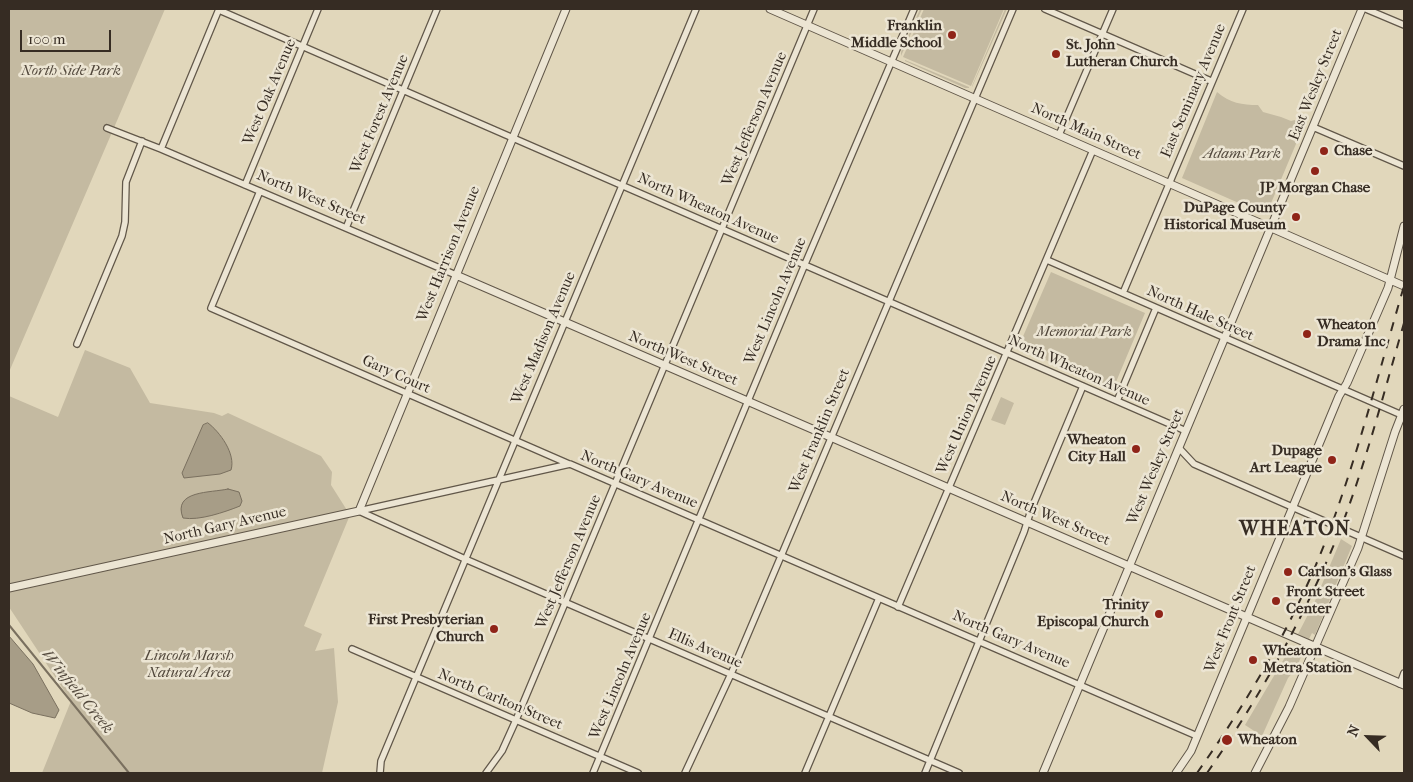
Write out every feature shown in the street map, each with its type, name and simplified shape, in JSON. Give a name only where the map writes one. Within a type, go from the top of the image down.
[{"type":"street","name":"North Wheaton Avenue","points":[[219,9],[1186,431]]},
{"type":"street","points":[[161,149],[219,9]]},
{"type":"street","name":"West Oak Avenue","points":[[245,185],[318,9]]},
{"type":"street","name":"West Forest Avenue","points":[[346,228],[438,9]]},
{"type":"street","name":"West Harrison Avenue","points":[[359,510],[566,9]]},
{"type":"street","name":"West Madison Avenue","points":[[380,773],[381,761],[497,480],[696,9]]},
{"type":"street","name":"North Main Street","points":[[770,9],[1404,286]]},
{"type":"street","name":"West Jefferson Avenue","points":[[486,773],[502,751],[516,720],[814,9]]},
{"type":"street","name":"West Lincoln Avenue","points":[[594,773],[805,264],[914,9]]},
{"type":"street","name":"West Franklin Street","points":[[685,773],[731,674],[1013,9]]},
{"type":"street","points":[[1046,9],[1211,81]]},
{"type":"street","points":[[1059,135],[1113,9]]},
{"type":"street","name":"East Seminary Avenue","points":[[1122,293],[1243,9]]},
{"type":"street","name":"East Wesley Street","points":[[1272,228],[1362,9]]},
{"type":"street","points":[[1366,9],[1404,25]]},
{"type":"street","points":[[1314,126],[1404,166]]},
{"type":"street","name":"North West Street","points":[[107,128],[161,149],[456,275],[1402,684]]},
{"type":"street","points":[[77,344],[122,236],[126,222],[126,182],[142,142]]},
{"type":"street","name":"West Union Avenue","points":[[898,607],[1094,150]]},
{"type":"street","name":"Gary Court","points":[[260,192],[211,308],[570,464]]},
{"type":"street","name":"West Front Street","points":[[1176,773],[1186,761],[1197,736],[1390,280],[1404,226]]},
{"type":"street","name":"West Wesley Street","points":[[1043,773],[1272,228]]},
{"type":"street","name":"North Hale Street","points":[[1047,260],[1343,390],[1403,413]]},
{"type":"street","points":[[1117,401],[1156,308]]},
{"type":"street","points":[[925,773],[1083,386]]},
{"type":"street","points":[[1254,773],[1289,707],[1362,538],[1403,413]]},
{"type":"street","points":[[1179,448],[1194,464],[1404,556]]},
{"type":"street","name":"North Gary Avenue","points":[[9,588],[570,464],[1197,736]]},
{"type":"street","name":"Ellis Avenue","points":[[359,510],[465,559],[959,773]]},
{"type":"street","points":[[805,773],[879,598]]},
{"type":"street","name":"North Carlton Street","points":[[352,649],[638,773]]},
{"type":"street","points":[[1402,684],[1404,673]]},
{"type":"green space","name":"North Side Park","points":[[9,9],[165,9],[9,372]]},
{"type":"green space","points":[[920,9],[922,9],[901,56],[901,52]]},
{"type":"green space","name":"Franklin Middle School","points":[[924,9],[1004,9],[971,86],[903,57]]},
{"type":"green space","points":[[1005,9],[1007,9],[972,87],[972,86]]},
{"type":"green space","points":[[905,60],[969,87],[969,88],[965,88]]},
{"type":"green space","name":"Adams Park","points":[[1217,92],[1231,101],[1241,104],[1258,105],[1263,112],[1291,121],[1295,120],[1304,125],[1266,215],[1182,178]]},
{"type":"green space","name":"Memorial Park","points":[[1051,272],[1145,313],[1113,389],[1018,348]]},
{"type":"green space","name":"Lincoln Marsh Natural Area","points":[[85,350],[130,368],[150,403],[214,413],[222,416],[228,413],[321,456],[332,472],[331,485],[350,515],[304,626],[322,634],[315,651],[334,648],[338,702],[322,773],[42,773],[71,701],[9,607],[9,396],[58,417]]},
{"type":"green space","points":[[1001,397],[1014,403],[1005,425],[991,420]]},
{"type":"green space","points":[[1341,539],[1352,546],[1315,635],[1312,633],[1309,639],[1298,634],[1315,601]]},
{"type":"green space","points":[[1291,647],[1303,652],[1296,669],[1288,678],[1262,736],[1245,725]]},
{"type":"shaded area","points":[[208,423],[217,432],[229,450],[232,464],[231,470],[220,474],[184,478],[182,473],[203,425]]},
{"type":"shaded area","points":[[228,489],[239,492],[242,501],[240,506],[204,517],[183,518],[181,509],[183,502],[188,498],[195,494]]},
{"type":"shaded area","points":[[9,636],[33,664],[59,710],[55,718],[32,713],[9,703]]},
{"type":"waterway","name":"Winfield Creek","points":[[9,625],[129,773]]},
{"type":"railway","points":[[1197,773],[1217,745],[1271,657],[1316,564],[1350,471],[1404,286]]},
{"type":"railway","points":[[1207,773],[1263,685],[1312,594],[1340,530],[1358,479],[1404,323]]},
{"type":"place","name":"Franklin Middle School","points":[[952,35]]},
{"type":"place","name":"St. John Lutheran Church","points":[[1056,54]]},
{"type":"place","name":"Chase","points":[[1324,151]]},
{"type":"place","name":"JP Morgan Chase","points":[[1315,171]]},
{"type":"place","name":"DuPage County Historical Museum","points":[[1296,217]]},
{"type":"place","name":"Wheaton Drama Inc","points":[[1307,334]]},
{"type":"place","name":"Wheaton City Hall","points":[[1136,449]]},
{"type":"place","name":"Dupage Art League","points":[[1332,460]]},
{"type":"place","name":"Carlson's Glass","points":[[1288,572]]},
{"type":"place","name":"Front Street Center","points":[[1276,601]]},
{"type":"place","name":"Trinity Episcopal Church","points":[[1159,614]]},
{"type":"place","name":"First Presbyterian Church","points":[[494,629]]},
{"type":"place","name":"Wheaton Metra Station","points":[[1253,660]]},
{"type":"place","name":"Wheaton","points":[[1227,740]]},
{"type":"district","name":"WHEATON","points":[[1295,530]]}]
